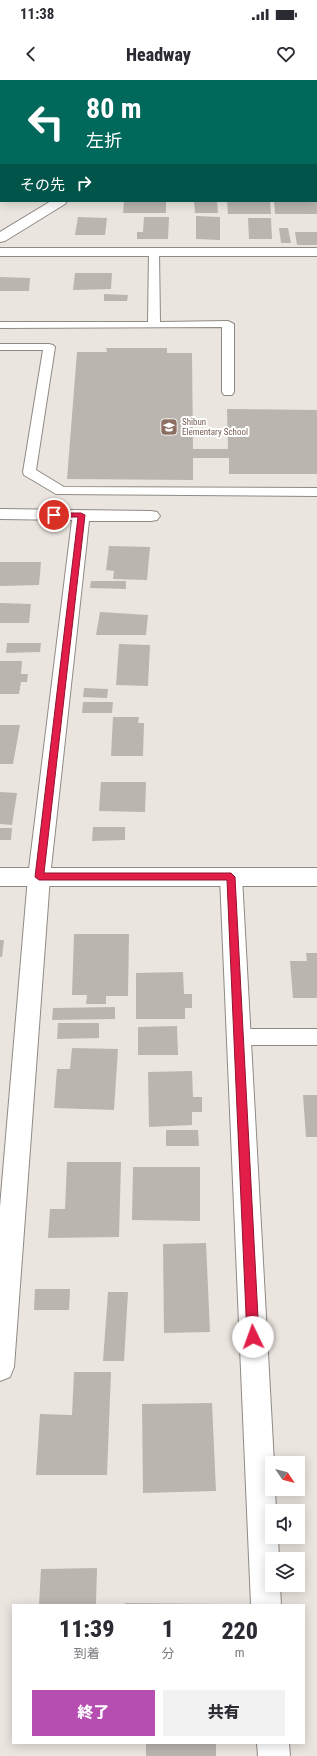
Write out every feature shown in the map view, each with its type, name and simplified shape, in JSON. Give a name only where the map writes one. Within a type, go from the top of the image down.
[{"type":"street","points":[[0,238],[58,202]]},
{"type":"street","points":[[0,252],[317,252]]},
{"type":"street","points":[[0,514],[151,516]]},
{"type":"street","points":[[0,1367],[39,877],[81,515]]},
{"type":"street","points":[[0,877],[317,877]]},
{"type":"street","points":[[231,877],[266,1604]]},
{"type":"street","points":[[273,1744],[274,1756]]},
{"type":"lane","points":[[154,252],[154,326]]},
{"type":"lane","points":[[0,325],[154,326],[228,324],[228,392]]},
{"type":"lane","points":[[53,325],[29,472],[61,491],[317,492]]},
{"type":"lane","points":[[0,347],[49,347]]},
{"type":"lane","points":[[238,1036],[317,1037]]},
{"type":"building","points":[[124,202],[166,202],[166,213],[123,213]]},
{"type":"building","points":[[194,202],[217,202],[218,213],[195,213]]},
{"type":"building","points":[[227,202],[270,202],[271,214],[228,214]]},
{"type":"building","points":[[274,202],[317,202],[317,214],[275,214]]},
{"type":"building","points":[[196,216],[220,217],[220,240],[196,239]]},
{"type":"building","points":[[78,217],[107,218],[105,235],[75,235]]},
{"type":"building","points":[[144,217],[169,217],[168,239],[137,239],[137,232],[143,232]]},
{"type":"building","points":[[248,218],[271,218],[272,239],[249,239]]},
{"type":"building","points":[[279,228],[288,228],[291,243],[281,243]]},
{"type":"building","points":[[295,232],[317,232],[317,245],[297,245]]},
{"type":"building","points":[[75,273],[112,273],[111,289],[73,290]]},
{"type":"building","points":[[0,277],[30,278],[29,291],[0,291]]},
{"type":"building","points":[[104,294],[128,295],[127,301],[104,301]]},
{"type":"building","points":[[106,348],[167,348],[167,353],[192,353],[193,449],[228,449],[227,409],[317,410],[317,474],[229,474],[229,458],[193,458],[193,480],[67,479],[77,352],[107,352]]},
{"type":"building","points":[[109,546],[150,547],[147,580],[113,579],[114,571],[106,570]]},
{"type":"building","points":[[0,562],[41,562],[39,585],[0,586]]},
{"type":"building","points":[[91,581],[126,581],[126,589],[90,588]]},
{"type":"building","points":[[0,603],[31,604],[29,623],[0,623]]},
{"type":"building","points":[[100,612],[148,615],[146,635],[96,635]]},
{"type":"building","points":[[7,643],[41,643],[40,652],[6,653]]},
{"type":"building","points":[[119,644],[150,645],[148,686],[116,685]]},
{"type":"building","points":[[0,661],[22,661],[21,674],[28,674],[27,682],[21,682],[19,694],[0,694]]},
{"type":"building","points":[[84,688],[108,689],[107,698],[83,697]]},
{"type":"building","points":[[83,702],[113,702],[112,713],[82,713]]},
{"type":"building","points":[[113,717],[139,717],[138,723],[144,723],[143,756],[111,756]]},
{"type":"building","points":[[0,725],[20,725],[13,764],[0,764]]},
{"type":"building","points":[[101,782],[146,782],[145,812],[99,811]]},
{"type":"building","points":[[0,792],[17,793],[12,825],[0,824]]},
{"type":"building","points":[[93,827],[125,827],[125,840],[92,841]]},
{"type":"building","points":[[0,828],[12,828],[11,840],[0,840]]},
{"type":"building","points":[[74,934],[129,934],[128,996],[106,996],[106,1004],[86,1004],[87,995],[72,995]]},
{"type":"building","points":[[0,940],[4,940],[2,957],[0,957]]},
{"type":"building","points":[[306,953],[317,953],[317,998],[293,998],[290,961],[307,961]]},
{"type":"building","points":[[183,972],[184,994],[192,994],[192,1008],[185,1008],[185,1019],[136,1019],[136,973]]},
{"type":"building","points":[[115,1007],[115,1019],[52,1020],[53,1008]]},
{"type":"building","points":[[58,1023],[99,1023],[99,1038],[57,1039]]},
{"type":"building","points":[[177,1026],[178,1055],[138,1055],[138,1027]]},
{"type":"building","points":[[72,1048],[118,1049],[114,1110],[54,1108],[57,1069],[70,1069]]},
{"type":"building","points":[[192,1071],[193,1097],[202,1097],[202,1112],[192,1112],[192,1125],[149,1127],[148,1072]]},
{"type":"building","points":[[303,1095],[317,1095],[317,1137],[306,1137]]},
{"type":"building","points":[[166,1130],[198,1130],[199,1146],[166,1146]]},
{"type":"building","points":[[67,1162],[121,1162],[119,1237],[48,1238],[50,1209],[65,1209]]},
{"type":"building","points":[[133,1167],[200,1167],[200,1221],[132,1220]]},
{"type":"building","points":[[206,1243],[210,1332],[164,1333],[163,1244]]},
{"type":"building","points":[[35,1289],[70,1289],[69,1310],[34,1310]]},
{"type":"building","points":[[108,1292],[128,1292],[124,1361],[103,1361]]},
{"type":"building","points":[[74,1372],[111,1372],[107,1475],[36,1475],[40,1414],[72,1415]]},
{"type":"building","points":[[212,1403],[216,1491],[143,1493],[142,1404]]},
{"type":"building","points":[[97,1568],[96,1604],[39,1604],[41,1569]]},
{"type":"building","points":[[125,1603],[223,1604],[125,1604]]},
{"type":"building","points":[[146,1744],[216,1744],[216,1756],[146,1756]]},
{"type":"place","name":"Shibun Elementary School","points":[[169,427]]},
{"type":"route","points":[[54,515],[81,515],[39,877],[231,877],[253,1337]]}]
